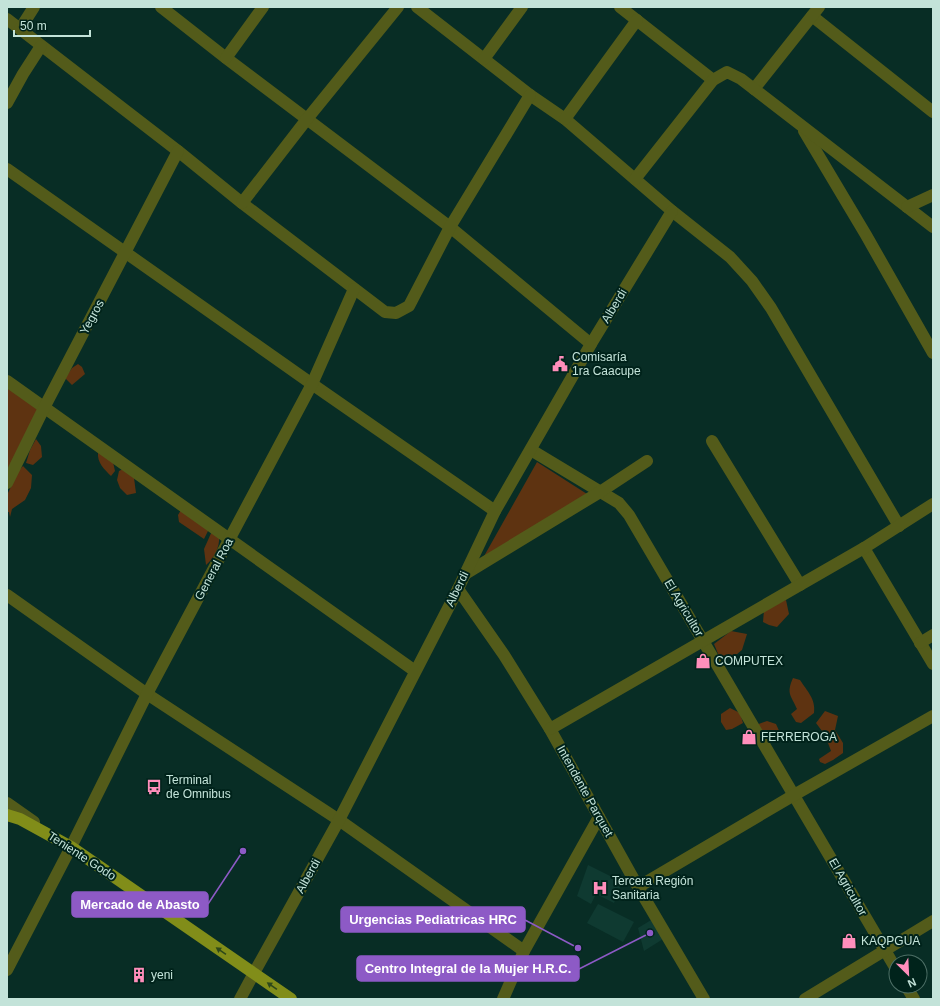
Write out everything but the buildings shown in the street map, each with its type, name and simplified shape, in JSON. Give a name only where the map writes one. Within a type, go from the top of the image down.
[{"type":"main road","name":"Teniente Godo","points":[[7,815],[20,819],[71,847],[291,999]]},
{"type":"street","points":[[20,29],[34,7]]},
{"type":"street","points":[[161,7],[450,228],[591,344]]},
{"type":"street","points":[[226,58],[263,7]]},
{"type":"street","points":[[242,203],[306,119],[398,7]]},
{"type":"street","points":[[417,7],[565,119],[672,211],[730,257],[752,281],[771,308],[899,526]]},
{"type":"street","points":[[484,58],[522,7]]},
{"type":"street","points":[[620,7],[713,80]]},
{"type":"street","points":[[754,89],[816,11],[933,112]]},
{"type":"street","points":[[7,20],[385,312],[396,313],[409,306],[450,228],[530,94]]},
{"type":"street","points":[[565,119],[637,20]]},
{"type":"street","points":[[7,103],[41,46]]},
{"type":"street","points":[[635,179],[713,80],[728,72],[741,79],[933,227]]},
{"type":"street","points":[[800,124],[933,352]]},
{"type":"street","name":"Yegros","points":[[7,483],[44,408],[178,151]]},
{"type":"street","points":[[7,169],[495,511]]},
{"type":"street","points":[[907,207],[933,195]]},
{"type":"street","name":"Alberdi","points":[[240,999],[339,820],[458,589],[495,511],[591,344],[672,211]]},
{"type":"street","name":"General Roa","points":[[7,970],[71,847],[147,694],[312,384],[354,289]]},
{"type":"street","points":[[7,381],[415,671]]},
{"type":"street","points":[[712,441],[800,585]]},
{"type":"street","name":"El Agricultor","points":[[531,450],[619,503],[629,516],[888,955]]},
{"type":"street","points":[[464,574],[600,492],[647,461]]},
{"type":"street","points":[[550,729],[864,548],[933,504]]},
{"type":"street","points":[[864,548],[933,664]]},
{"type":"street","name":"Intendente Parquet","points":[[458,589],[504,655],[550,729],[638,887],[704,999]]},
{"type":"street","points":[[7,595],[147,694],[339,820],[524,951]]},
{"type":"street","points":[[920,643],[933,635]]},
{"type":"street","points":[[638,887],[794,795],[933,716]]},
{"type":"street","points":[[7,803],[71,847]]},
{"type":"street","points":[[503,999],[524,951],[599,817]]},
{"type":"street","points":[[805,999],[933,921]]},
{"type":"shaded area","points":[[78,364],[82,367],[85,374],[72,385],[65,378],[72,368]]},
{"type":"shaded area","points":[[7,381],[44,408],[7,483]]},
{"type":"shaded area","points":[[36,439],[41,446],[42,457],[33,465],[26,463],[30,450]]},
{"type":"shaded area","points":[[98,452],[113,462],[115,471],[111,476],[100,463]]},
{"type":"shaded area","points":[[537,462],[587,494],[483,558]]},
{"type":"shaded area","points":[[23,466],[32,475],[31,488],[25,500],[12,509],[10,517],[9,512],[7,512],[7,495],[19,470]]},
{"type":"shaded area","points":[[123,469],[134,478],[136,493],[127,495],[120,488],[117,480],[119,471]]},
{"type":"shaded area","points":[[181,510],[209,529],[204,539],[179,522],[178,515]]},
{"type":"shaded area","points":[[212,531],[219,537],[219,545],[214,556],[206,565],[204,549]]},
{"type":"shaded area","points":[[786,600],[789,614],[777,627],[763,622],[764,610],[774,604]]},
{"type":"shaded area","points":[[731,631],[747,634],[742,650],[731,659],[719,656],[714,644]]},
{"type":"shaded area","points":[[793,678],[800,680],[814,703],[814,713],[801,723],[796,722],[791,714],[797,709],[790,694]]},
{"type":"shaded area","points":[[730,708],[740,713],[743,723],[732,729],[726,730],[721,722],[721,714]]},
{"type":"shaded area","points":[[825,711],[838,716],[835,730],[843,743],[843,753],[825,764],[820,762],[819,759],[831,751],[825,735],[816,723]]},
{"type":"shaded area","points":[[767,721],[776,724],[781,735],[771,742],[765,742],[756,725]]},
{"type":"shaded area","name":"Tercera Región Sanitaria","points":[[588,865],[622,882],[614,903],[596,894],[591,904],[577,896]]},
{"type":"shaded area","points":[[598,904],[634,922],[623,942],[587,923]]},
{"type":"shaded area","points":[[656,917],[663,939],[644,951],[638,928]]},
{"type":"place","name":"Comisaría 1ra Caacupe","points":[[560,364]]},
{"type":"place","name":"COMPUTEX","points":[[703,661]]},
{"type":"place","name":"FERREROGA","points":[[749,737]]},
{"type":"place","name":"Terminal de Omnibus","points":[[154,787]]},
{"type":"place","name":"Mercado de Abasto","points":[[243,851]]},
{"type":"place","name":"Tercera Región Sanitaria","points":[[600,888]]},
{"type":"place","name":"Centro Integral de la Mujer H.R.C.","points":[[650,933]]},
{"type":"place","name":"KAQPGUA","points":[[849,941]]},
{"type":"place","name":"Urgencias Pediatricas HRC","points":[[578,948]]},
{"type":"place","name":"yeni","points":[[139,975]]}]
